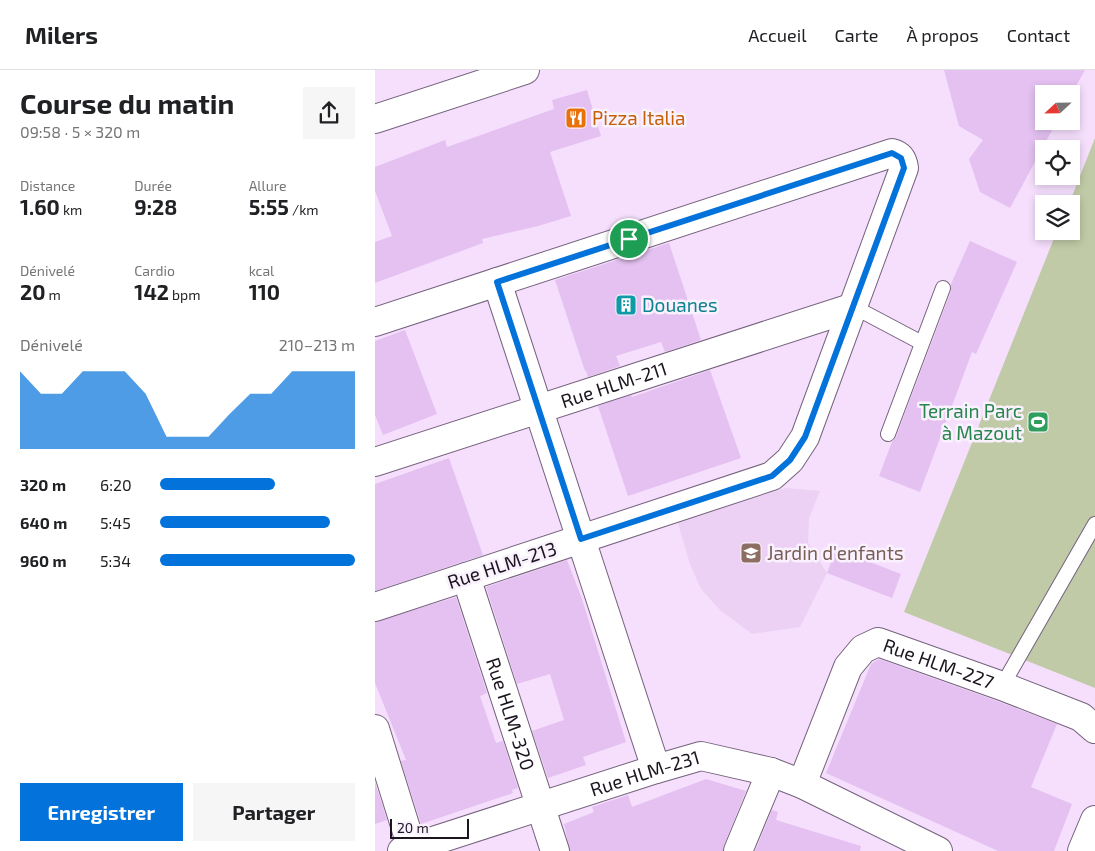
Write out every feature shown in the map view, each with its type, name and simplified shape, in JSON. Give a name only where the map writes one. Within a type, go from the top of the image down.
[{"type":"street","points":[[375,119],[525,70]]},
{"type":"street","name":"Rue HLM-213","points":[[375,607],[772,476],[790,460],[805,437],[904,168],[901,158],[892,153],[497,282]]},
{"type":"street","points":[[375,322],[497,282],[656,769]]},
{"type":"street","name":"Rue HLM-211","points":[[375,462],[854,307]]},
{"type":"street","name":"Rue HLM-320","points":[[465,577],[555,851]]},
{"type":"street","name":"Rue HLM-227","points":[[802,784],[848,667],[863,649],[878,642],[1002,686],[1081,717],[1095,729]]},
{"type":"street","points":[[375,729],[407,849]]},
{"type":"street","name":"Rue HLM-231","points":[[407,849],[701,756],[771,772],[802,784],[938,851]]},
{"type":"street","points":[[738,851],[771,772]]},
{"type":"street","points":[[1082,851],[1095,820]]},
{"type":"lane","points":[[888,434],[943,288]]},
{"type":"lane","points":[[854,307],[922,344]]},
{"type":"lane","points":[[1002,686],[1095,524]]},
{"type":"shaded area","name":"Jardin d'enfants","points":[[786,488],[820,491],[809,518],[808,543],[827,573],[800,627],[752,634],[720,610],[701,589],[690,564],[677,520]]},
{"type":"green space","name":"Terrain Parc à Mazout","points":[[1095,138],[1095,688],[904,612],[1053,240],[1080,240],[1080,195],[1073,195],[1076,185],[1080,185],[1080,176]]},
{"type":"building","points":[[944,70],[1085,70],[1077,85],[1035,85],[1035,130],[1052,130],[1047,140],[1035,140],[1035,162],[1010,208],[980,192],[969,159],[983,140],[959,126]]},
{"type":"building","points":[[587,90],[601,136],[550,152],[571,216],[482,239],[483,243],[375,283],[375,242],[392,236],[375,191],[375,167],[445,140],[447,147],[554,109],[552,100]]},
{"type":"building","points":[[970,241],[1017,262],[976,354],[972,352],[920,492],[879,476],[892,442],[896,437],[951,291],[951,284]]},
{"type":"building","name":"Douanes","points":[[669,243],[701,340],[665,352],[661,342],[616,356],[620,366],[588,377],[555,280]]},
{"type":"building","points":[[405,330],[437,414],[383,435],[375,415],[375,341]]},
{"type":"building","name":"Douanes","points":[[710,370],[741,458],[628,496],[598,406],[631,395],[632,397]]},
{"type":"building","points":[[449,458],[483,555],[375,591],[375,484]]},
{"type":"building","points":[[836,549],[901,574],[892,598],[827,573]]},
{"type":"building","points":[[567,560],[582,599],[626,742],[583,757],[586,765],[548,778],[532,731],[564,720],[550,674],[517,684],[486,587]]},
{"type":"building","points":[[456,597],[487,693],[480,696],[496,743],[503,741],[518,788],[512,790],[513,793],[421,824],[401,761],[406,760],[375,683],[375,622]]},
{"type":"building","points":[[879,659],[1057,724],[1031,787],[1072,804],[1054,851],[998,851],[826,773],[871,664]]},
{"type":"building","points":[[706,779],[746,791],[723,851],[570,851],[564,824],[594,812],[592,807],[628,795],[632,807]]},
{"type":"building","points":[[375,782],[387,820],[375,824]]},
{"type":"building","points":[[772,810],[778,812],[776,820],[861,846],[860,851],[755,851]]},
{"type":"place","name":"Pizza Italia","points":[[576,118]]},
{"type":"place","name":"Douanes","points":[[626,305]]},
{"type":"place","name":"Terrain Parc à Mazout","points":[[1038,422]]},
{"type":"place","name":"Jardin d'enfants","points":[[751,553]]},
{"type":"route","points":[[892,153],[897,154],[903,163],[904,168],[805,437],[790,460],[772,476],[581,539],[497,282],[629,239],[892,153]]}]
